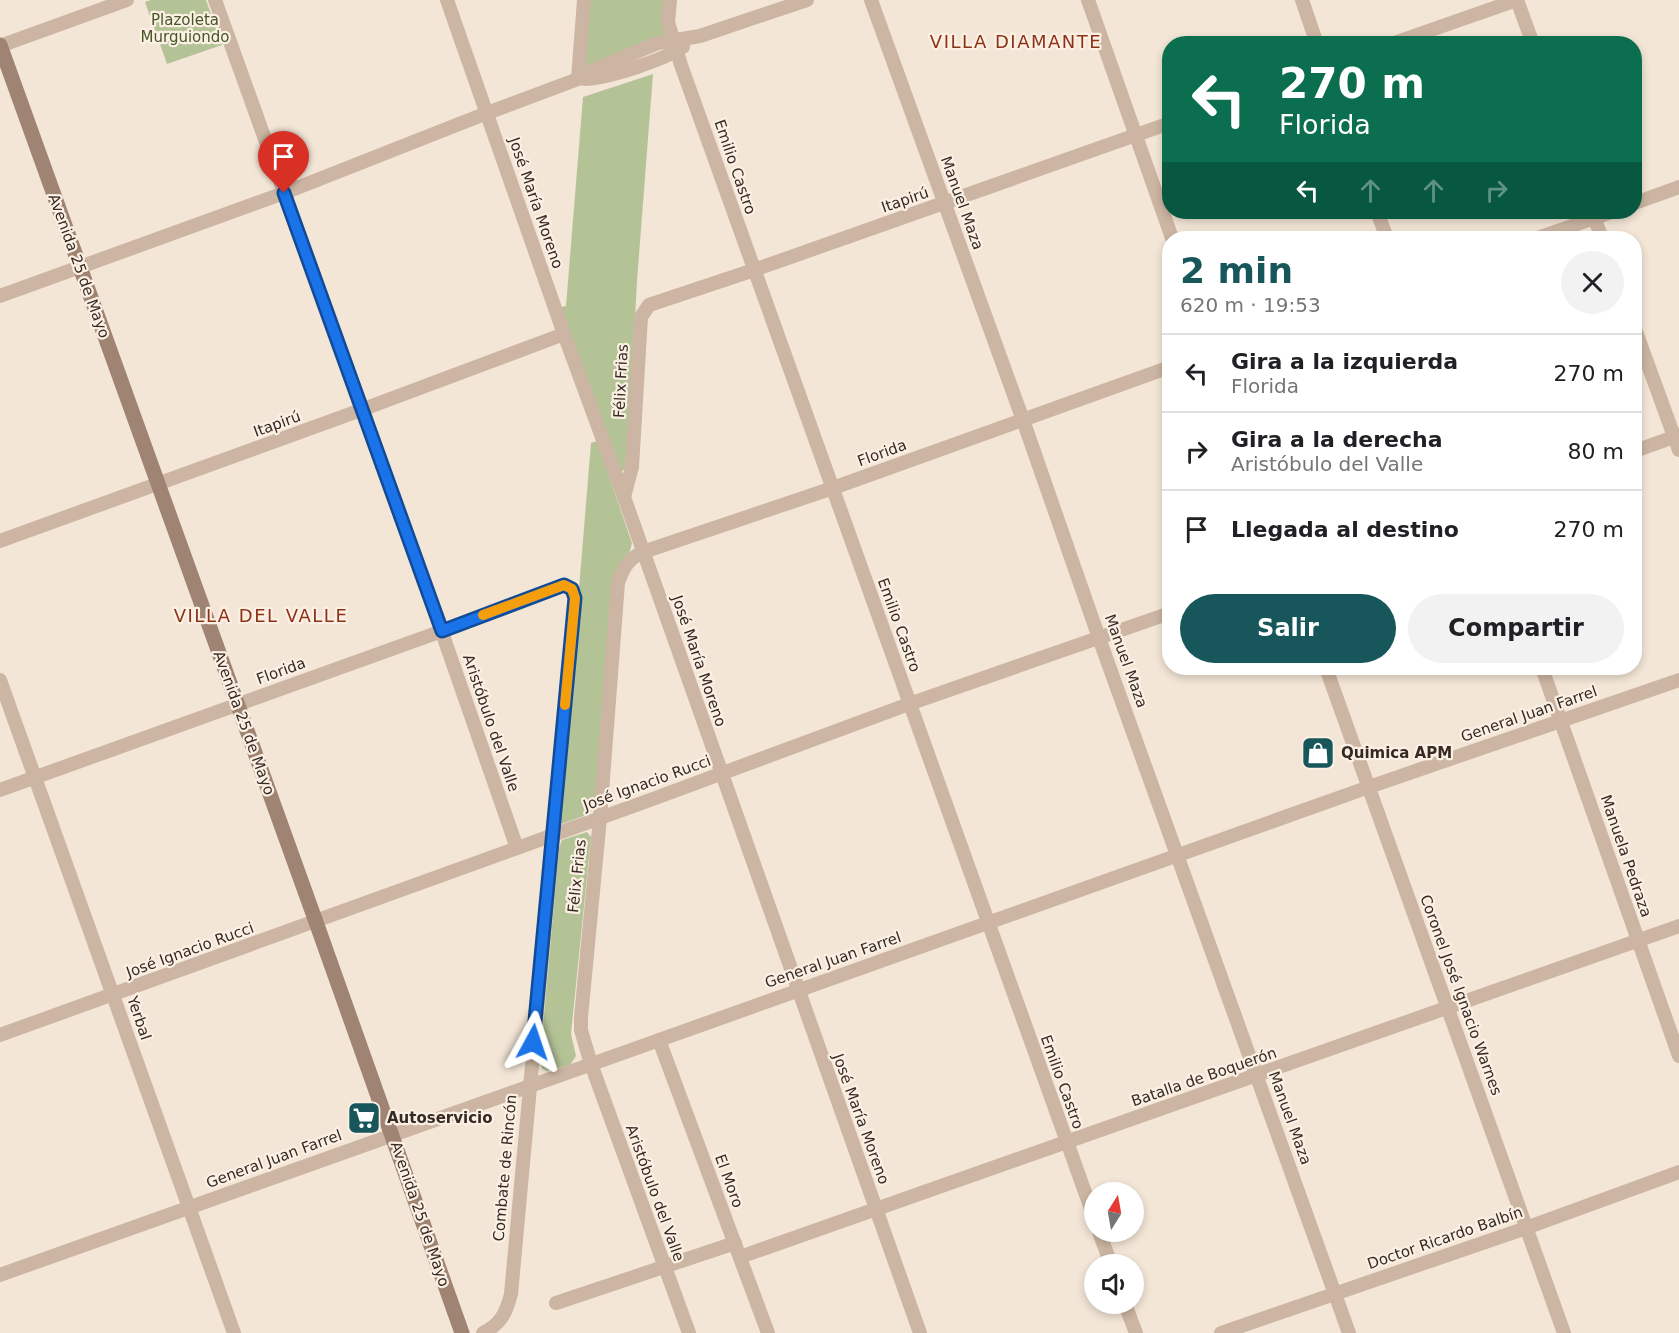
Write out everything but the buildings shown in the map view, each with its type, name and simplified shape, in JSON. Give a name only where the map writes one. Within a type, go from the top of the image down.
[{"type":"main road","name":"Avenida 25 de Mayo","points":[[0,46],[462,1333]]},
{"type":"street","points":[[0,46],[127,0]]},
{"type":"street","name":"Aristóbulo del Valle","points":[[215,0],[442,631],[517,848]]},
{"type":"street","name":"José María Moreno","points":[[447,0],[920,1333]]},
{"type":"street","points":[[578,79],[584,0]]},
{"type":"street","name":"Emilio Castro","points":[[670,0],[668,22],[675,46],[1084,1190]]},
{"type":"street","points":[[0,296],[284,193],[578,79],[612,74],[700,36],[807,0]]},
{"type":"street","name":"Manuel Maza","points":[[871,0],[1349,1333]]},
{"type":"street","points":[[1088,0],[1162,209]]},
{"type":"street","points":[[1302,0],[1314,36]]},
{"type":"street","points":[[1414,36],[1517,0],[1530,36]]},
{"type":"street","name":"Itapirú","points":[[650,305],[1162,126]]},
{"type":"street","points":[[1642,200],[1679,187]]},
{"type":"street","points":[[1554,231],[1583,219]]},
{"type":"street","name":"Félix Frias","points":[[624,497],[632,467],[641,317],[650,305]]},
{"type":"street","name":"Itapirú","points":[[0,541],[564,334]]},
{"type":"street","points":[[1642,347],[1678,441],[1642,449]]},
{"type":"street","name":"Florida","points":[[618,583],[627,561],[643,552],[833,488],[1162,370]]},
{"type":"street","name":"Félix Frias","points":[[591,1064],[581,1030],[581,1017],[600,818],[618,583]]},
{"type":"street","name":"Florida","points":[[0,790],[564,585],[572,589]]},
{"type":"street","name":"Combate de Rincón","points":[[483,1333],[495,1327],[502,1319],[511,1294],[575,598],[572,589]]},
{"type":"street","name":"José Ignacio Rucci","points":[[0,1035],[316,922],[909,704],[1162,616]]},
{"type":"street","name":"Coronel José Ignacio Warnes","points":[[1329,675],[1564,1333]]},
{"type":"street","name":"Manuela Pedraza","points":[[1545,675],[1679,1056]]},
{"type":"street","name":"Yerbal","points":[[0,680],[234,1333]]},
{"type":"street","name":"General Juan Farrel","points":[[0,1275],[1369,787],[1679,680]]},
{"type":"street","name":"Batalla de Boquerón","points":[[740,1257],[1679,926]]},
{"type":"street","name":"El Moro","points":[[659,1040],[768,1333]]},
{"type":"street","name":"Aristóbulo del Valle","points":[[591,1064],[688,1333]]},
{"type":"street","name":"Doctor Ricardo Balbín","points":[[1221,1333],[1679,1172]]},
{"type":"street","points":[[556,1303],[735,1243]]},
{"type":"street","points":[[1129,1314],[1136,1333]]},
{"type":"green space","name":"Plazoleta Murguiondo","points":[[151,0],[206,0],[222,45],[167,64],[145,2]]},
{"type":"green space","points":[[586,0],[667,0],[664,37],[580,69]]},
{"type":"green space","points":[[653,74],[637,281],[627,468],[620,472],[561,307],[566,306],[583,97]]},
{"type":"green space","points":[[597,441],[632,543],[615,582],[594,807],[589,814],[562,824],[560,820],[591,443]]},
{"type":"green space","points":[[587,832],[591,837],[571,1034],[576,1056],[570,1065],[547,1071],[542,1068],[540,1060],[559,848],[562,840]]},
{"type":"slow traffic","points":[[483,615],[564,585],[572,589],[575,598],[565,705]]},
{"type":"place","name":"Quimica APM","points":[[1318,753]]},
{"type":"place","name":"Autoservicio","points":[[364,1118]]},
{"type":"district","name":"VILLA DIAMANTE","points":[[1016,41]]},
{"type":"district","name":"VILLA DEL VALLE","points":[[261,615]]},
{"type":"route","points":[[284,193],[442,631],[564,585],[572,589],[575,598],[533,1042]]}]
